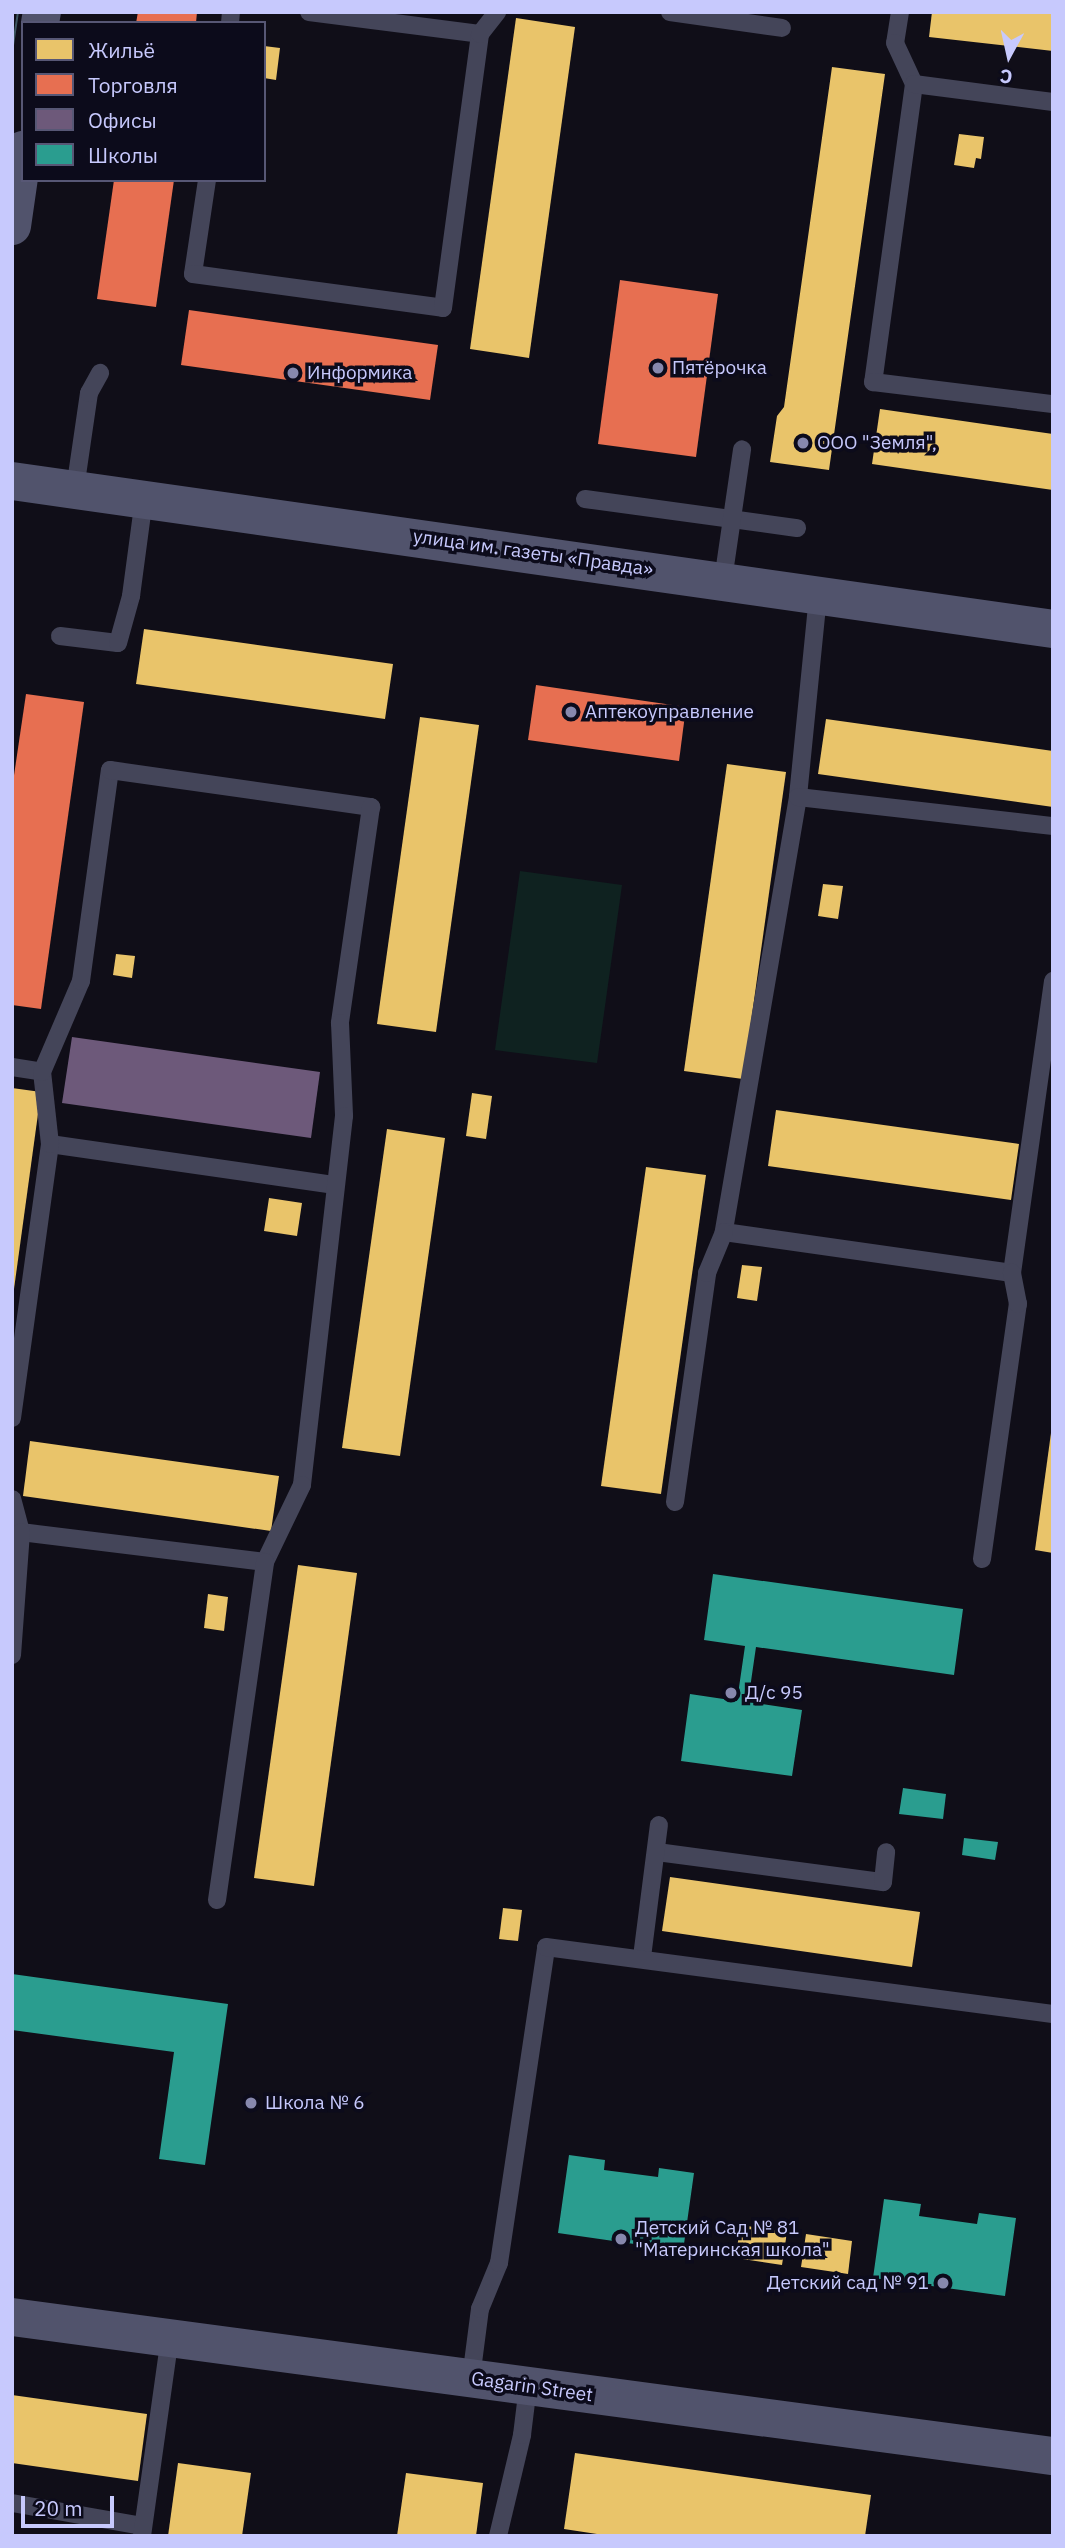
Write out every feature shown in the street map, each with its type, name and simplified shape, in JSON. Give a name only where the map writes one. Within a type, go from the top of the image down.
[{"type":"main road","points":[[12,226],[21,164]]},
{"type":"main road","name":"улица им. газеты «Правда»","points":[[12,481],[1053,629]]},
{"type":"main road","name":"Gagarin Street","points":[[12,2317],[1053,2456]]},
{"type":"lane","points":[[309,12],[480,34]]},
{"type":"lane","points":[[207,182],[193,274],[443,308],[480,34],[497,12]]},
{"type":"lane","points":[[670,12],[782,28]]},
{"type":"lane","points":[[900,12],[895,43],[915,84],[873,382],[1053,404]]},
{"type":"lane","points":[[915,84],[1053,102]]},
{"type":"lane","points":[[75,489],[89,393],[100,373]]},
{"type":"lane","points":[[723,580],[742,449]]},
{"type":"lane","points":[[60,636],[118,643],[131,596],[144,498]]},
{"type":"lane","points":[[585,499],[797,528]]},
{"type":"lane","points":[[675,1502],[707,1273],[724,1232],[798,797],[818,596]]},
{"type":"lane","points":[[12,1418],[50,1144],[43,1072],[80,981],[110,770],[371,807],[340,1023],[344,1116],[302,1485],[265,1562],[217,1900]]},
{"type":"lane","points":[[798,797],[1053,826]]},
{"type":"lane","points":[[982,1559],[1018,1304],[1012,1273],[1053,981]]},
{"type":"lane","points":[[12,1067],[43,1072]]},
{"type":"lane","points":[[50,1144],[335,1185]]},
{"type":"lane","points":[[724,1232],[1012,1273]]},
{"type":"lane","points":[[12,1499],[22,1532],[12,1655]]},
{"type":"lane","points":[[22,1532],[265,1562]]},
{"type":"lane","points":[[642,1957],[659,1825]]},
{"type":"lane","points":[[657,1852],[883,1882],[886,1852]]},
{"type":"lane","points":[[471,2378],[480,2309],[499,2263],[546,1947],[642,1957],[1053,2014]]},
{"type":"lane","points":[[12,2503],[142,2531],[170,2337]]},
{"type":"lane","points":[[498,2536],[522,2435],[528,2386]]},
{"type":"green space","points":[[520,871],[622,885],[597,1063],[495,1050]]},
{"type":"building: Жильё","points":[[932,12],[1053,12],[1053,51],[929,37]]},
{"type":"building: Жильё","points":[[516,18],[575,27],[529,358],[470,349]]},
{"type":"building: Жильё","points":[[266,46],[280,48],[276,80],[266,78]]},
{"type":"building: Жильё","points":[[832,67],[885,74],[829,470],[770,462],[777,416],[784,407]]},
{"type":"building: Жильё","points":[[959,134],[984,137],[981,159],[976,158],[974,168],[954,165]]},
{"type":"building: Жильё","points":[[880,409],[1053,434],[1053,490],[872,464]]},
{"type":"building: Жильё","points":[[144,629],[393,664],[385,719],[136,684]]},
{"type":"building: Жильё","points":[[420,717],[479,725],[436,1032],[377,1024]]},
{"type":"building: Жильё","points":[[826,719],[1053,751],[1053,807],[818,774]]},
{"type":"building: Жильё","points":[[727,764],[786,772],[743,1079],[684,1071]]},
{"type":"building: Жильё","points":[[823,884],[843,886],[838,919],[818,916]]},
{"type":"building: Жильё","points":[[116,954],[135,956],[132,978],[113,975]]},
{"type":"building: Жильё","points":[[12,1088],[41,1092],[14,1289],[12,1289]]},
{"type":"building: Жильё","points":[[472,1093],[492,1096],[486,1139],[466,1136]]},
{"type":"building: Жильё","points":[[776,1110],[1019,1144],[1011,1200],[768,1166]]},
{"type":"building: Жильё","points":[[387,1129],[445,1138],[400,1456],[342,1448]]},
{"type":"building: Жильё","points":[[646,1167],[706,1175],[661,1494],[601,1486]]},
{"type":"building: Жильё","points":[[269,1198],[302,1203],[297,1236],[264,1231]]},
{"type":"building: Жильё","points":[[742,1265],[762,1267],[757,1301],[737,1298]]},
{"type":"building: Жильё","points":[[1053,1433],[1053,1553],[1035,1550]]},
{"type":"building: Жильё","points":[[30,1441],[279,1476],[271,1531],[23,1496]]},
{"type":"building: Жильё","points":[[298,1565],[357,1573],[314,1886],[254,1878]]},
{"type":"building: Жильё","points":[[208,1594],[228,1597],[224,1631],[204,1628]]},
{"type":"building: Жильё","points":[[670,1877],[920,1912],[912,1967],[662,1931]]},
{"type":"building: Жильё","points":[[503,1908],[522,1910],[518,1941],[499,1939]]},
{"type":"building: Жильё","points":[[740,2225],[787,2232],[782,2265],[736,2258]]},
{"type":"building: Жильё","points":[[806,2234],[852,2241],[848,2274],[801,2267]]},
{"type":"building: Жильё","points":[[12,2395],[147,2414],[138,2481],[12,2463]]},
{"type":"building: Жильё","points":[[575,2453],[871,2495],[865,2536],[610,2536],[564,2529]]},
{"type":"building: Жильё","points":[[178,2463],[251,2473],[242,2536],[168,2536]]},
{"type":"building: Жильё","points":[[406,2473],[483,2483],[476,2536],[397,2536]]},
{"type":"building: Торговля","points":[[138,12],[197,12],[196,21],[136,21]]},
{"type":"building: Торговля","points":[[114,182],[174,182],[156,307],[97,299]]},
{"type":"building: Торговля","name":"Пятёрочка","points":[[620,280],[718,294],[696,457],[598,444]]},
{"type":"building: Торговля","points":[[189,310],[438,345],[430,400],[181,365]]},
{"type":"building: Торговля","points":[[536,685],[686,707],[679,761],[528,740]]},
{"type":"building: Торговля","points":[[26,694],[84,702],[41,1009],[12,1005],[12,789]]},
{"type":"building: Офисы","points":[[72,1037],[320,1072],[311,1138],[62,1103]]},
{"type":"building: Школы","points":[[713,1574],[963,1609],[954,1675],[756,1647],[748,1702],[802,1710],[792,1776],[681,1761],[690,1694],[737,1701],[745,1646],[704,1640]]},
{"type":"building: Школы","points":[[903,1788],[946,1794],[943,1819],[899,1814]]},
{"type":"building: Школы","points":[[964,1838],[998,1842],[995,1860],[962,1855]]},
{"type":"building: Школы","points":[[12,1974],[228,2004],[205,2165],[159,2159],[174,2052],[12,2030]]},
{"type":"building: Школы","points":[[569,2155],[605,2160],[604,2170],[658,2177],[659,2168],[694,2173],[683,2251],[558,2233]]},
{"type":"building: Школы","points":[[884,2199],[921,2204],[919,2216],[977,2224],[979,2213],[1016,2218],[1005,2296],[873,2278]]},
{"type":"tram line","points":[[12,52],[18,12]]},
{"type":"place","name":"Пятёрочка","points":[[658,368]]},
{"type":"place","name":"Информика","points":[[293,373]]},
{"type":"place","name":"ООО \"Земля\",","points":[[803,443]]},
{"type":"place","name":"Аптекоуправление","points":[[571,712]]},
{"type":"place","name":"Д/с 95","points":[[731,1693]]},
{"type":"place","name":"Школа № 6","points":[[251,2103]]},
{"type":"place","name":"Детский Сад № 81 \"Материнская школа\"","points":[[621,2239]]},
{"type":"place","name":"Детский сад № 91","points":[[943,2283]]}]
